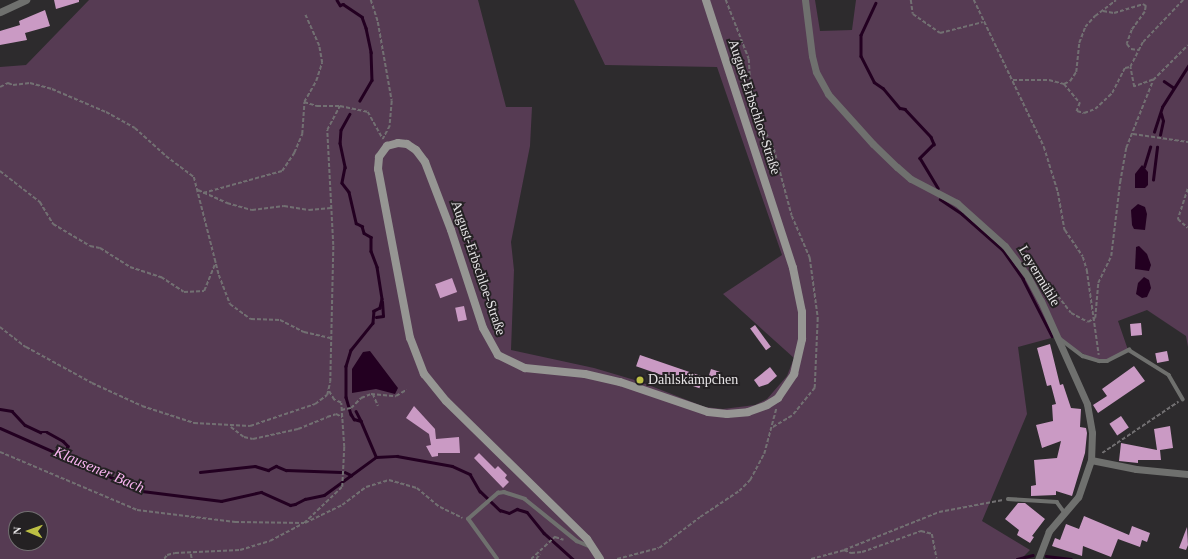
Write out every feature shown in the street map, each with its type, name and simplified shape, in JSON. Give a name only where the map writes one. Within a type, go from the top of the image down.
[{"type":"main road","name":"August-Erbschloe-Straße","points":[[385,143],[407,144],[416,150],[425,162],[451,230],[483,328],[498,355],[525,368],[585,374],[620,382],[708,412],[727,414],[748,412],[771,403],[788,384],[798,362],[802,339],[799,292],[706,0]]},
{"type":"main road","points":[[385,143],[379,157],[378,169],[410,338],[424,374],[446,401],[554,505],[594,548],[600,559]]},
{"type":"street","points":[[0,12],[26,0]]},
{"type":"street","name":"Leyermühle","points":[[805,0],[812,56],[816,72],[828,94],[873,144],[897,167],[911,179],[957,203],[1005,246],[1030,281],[1058,337],[1091,419],[1091,460],[1078,497],[1048,531],[1038,559]]},
{"type":"street","points":[[1091,460],[1130,468],[1188,474]]},
{"type":"lane","points":[[1058,337],[1083,356],[1099,361],[1107,361],[1129,350],[1169,375],[1183,399]]},
{"type":"lane","points":[[497,559],[468,519],[494,496],[504,492],[525,499],[577,541],[594,548]]},
{"type":"lane","points":[[1008,500],[1056,502],[1065,513]]},
{"type":"path","points":[[371,0],[378,22],[392,101],[390,126],[385,143]]},
{"type":"path","points":[[911,0],[913,14],[940,33],[983,22]]},
{"type":"path","points":[[974,0],[983,22],[1013,80],[1052,170],[1065,230],[1083,257],[1087,270],[1093,321],[1100,359]]},
{"type":"path","points":[[1064,84],[1070,81],[1076,72],[1078,43],[1085,27],[1102,10],[1116,0]]},
{"type":"path","points":[[1153,80],[1134,87],[1130,67],[1138,50],[1148,36],[1167,20],[1183,0]]},
{"type":"path","points":[[1102,10],[1114,13],[1143,4],[1146,6],[1145,12],[1132,30],[1127,44],[1131,49],[1138,50]]},
{"type":"path","points":[[203,193],[282,171],[294,153],[302,134],[304,102],[320,71],[322,56],[305,15]]},
{"type":"path","points":[[1093,321],[1097,312],[1098,283],[1111,256],[1122,167],[1133,134],[1153,80],[1188,45]]},
{"type":"path","points":[[1013,80],[1049,80],[1064,84],[1080,103],[1077,110],[1087,113],[1095,109],[1112,93],[1125,68],[1130,67]]},
{"type":"path","points":[[0,87],[8,83],[37,84],[106,112],[134,128],[166,156],[194,177],[216,262],[230,304],[252,319],[280,320],[304,332],[330,338]]},
{"type":"path","points":[[304,102],[317,106],[340,106],[368,112],[385,143]]},
{"type":"path","points":[[0,327],[26,347],[68,372],[142,406],[194,423],[231,427],[256,425],[304,409],[324,399],[328,390],[332,245],[327,130],[340,106]]},
{"type":"path","points":[[1133,134],[1188,142]]},
{"type":"path","points":[[0,170],[40,202],[53,224],[90,246],[100,248],[130,267],[161,277],[184,292],[204,291],[216,262]]},
{"type":"path","points":[[1188,189],[1178,219],[1188,228]]},
{"type":"path","points":[[198,190],[227,203],[252,210],[284,206],[309,210],[330,208]]},
{"type":"path","points":[[1030,281],[1041,278],[1071,313],[1082,320],[1093,321]]},
{"type":"path","points":[[0,452],[137,510],[235,522],[304,523],[339,493],[342,486],[341,404],[334,400],[328,390]]},
{"type":"path","points":[[341,410],[351,408],[361,398],[373,394],[396,396],[406,390]]},
{"type":"path","points":[[373,394],[378,406]]},
{"type":"path","points":[[1091,460],[1122,442],[1183,399]]},
{"type":"path","points":[[617,559],[659,548],[700,516],[739,492],[750,480],[764,454],[776,408],[771,403]]},
{"type":"path","points":[[231,427],[244,437],[253,440],[298,429],[339,414],[342,419]]},
{"type":"path","points":[[164,559],[167,555],[175,553],[191,554],[240,550],[270,541],[304,523],[342,506],[366,487],[389,480],[417,488],[440,507],[457,516],[468,519]]},
{"type":"path","points":[[811,559],[844,550],[939,512],[1008,500]]},
{"type":"path","points":[[844,550],[852,553],[862,552],[921,531],[932,534],[937,559]]},
{"type":"path","points":[[531,559],[551,544],[555,537]]},
{"type":"path","points":[[536,559],[540,552]]},
{"type":"path","points":[[191,554],[192,559]]},
{"type":"shaded area","points":[[89,0],[478,0],[506,107],[532,107],[530,146],[511,242],[514,270],[511,350],[594,368],[638,381],[705,407],[723,409],[755,405],[767,399],[787,376],[794,358],[723,294],[782,255],[717,67],[605,65],[574,0],[815,0],[820,31],[852,30],[856,0],[1188,0],[1188,347],[1186,336],[1147,310],[1118,321],[1128,350],[1111,360],[1092,359],[1055,337],[1018,347],[1027,414],[982,521],[1030,550],[1021,559],[0,559],[0,67],[26,65]]},
{"type":"shaded area","points":[[1142,165],[1148,172],[1148,185],[1145,188],[1135,188],[1135,174]]},
{"type":"shaded area","points":[[1138,204],[1145,207],[1147,214],[1145,230],[1134,229],[1132,225],[1131,210]]},
{"type":"shaded area","points":[[1139,246],[1147,254],[1151,265],[1149,271],[1135,269],[1136,247]]},
{"type":"shaded area","points":[[1144,277],[1149,280],[1151,288],[1147,297],[1142,298],[1136,294],[1138,283]]},
{"type":"shaded area","points":[[370,351],[398,388],[395,394],[376,389],[352,393],[352,369],[363,352]]},
{"type":"building","points":[[54,0],[79,0],[79,2],[56,9]]},
{"type":"building","points":[[45,10],[50,26],[25,33],[27,40],[0,45],[0,31],[20,25],[19,21]]},
{"type":"building","points":[[452,278],[457,292],[440,298],[435,284]]},
{"type":"building","points":[[464,306],[467,320],[458,322],[455,308]]},
{"type":"building","points":[[1141,323],[1142,335],[1131,336],[1130,324]]},
{"type":"building","points":[[755,325],[771,347],[766,350],[750,329]]},
{"type":"building","points":[[1050,344],[1060,385],[1063,384],[1071,408],[1081,409],[1080,427],[1086,428],[1087,433],[1085,453],[1072,496],[1056,491],[1056,495],[1031,496],[1031,486],[1036,485],[1034,460],[1057,458],[1061,441],[1042,448],[1036,425],[1053,421],[1052,405],[1056,404],[1051,385],[1047,386],[1037,348]]},
{"type":"building","points":[[1167,351],[1169,361],[1157,363],[1155,353]]},
{"type":"building","points":[[640,355],[703,377],[699,388],[636,366]]},
{"type":"building","points":[[1134,366],[1145,381],[1098,413],[1093,405],[1107,396],[1102,389]]},
{"type":"building","points":[[770,367],[777,376],[768,384],[759,387],[754,380]]},
{"type":"building","points":[[711,369],[720,372],[716,383],[707,380]]},
{"type":"building","points":[[414,406],[435,429],[436,439],[459,437],[460,453],[438,453],[438,456],[432,457],[426,446],[431,445],[429,434],[406,418]]},
{"type":"building","points":[[1121,416],[1129,428],[1117,435],[1109,424]]},
{"type":"building","points":[[1170,426],[1173,448],[1160,450],[1161,460],[1138,460],[1138,463],[1119,461],[1121,443],[1157,450],[1154,429]]},
{"type":"building","points":[[479,453],[495,469],[498,466],[507,475],[505,478],[509,482],[503,488],[474,458]]},
{"type":"building","points":[[1018,503],[1025,503],[1045,519],[1032,536],[1034,537],[1030,543],[1017,535],[1019,530],[1005,519]]},
{"type":"building","points":[[1084,516],[1129,535],[1132,526],[1150,533],[1147,542],[1142,540],[1140,547],[1118,539],[1111,557],[1083,546],[1082,556],[1052,546],[1055,538],[1060,540],[1066,524],[1079,529]]},
{"type":"building","points":[[1187,527],[1188,545],[1186,550],[1179,548]]},
{"type":"waterway","points":[[337,0],[340,5],[343,4],[362,17],[366,28],[371,52],[372,80],[360,101]]},
{"type":"waterway","points":[[876,3],[861,35],[861,56],[874,82],[883,88],[900,108],[905,109],[931,137],[934,144],[920,158],[938,188]]},
{"type":"waterway","points":[[1154,132],[1162,107],[1188,66]]},
{"type":"waterway","points":[[1164,81],[1173,87]]},
{"type":"waterway","points":[[350,114],[341,130],[340,143],[345,167],[342,183],[349,192],[356,223],[362,226],[364,233],[371,237],[371,251],[377,267],[382,299],[380,308],[374,311],[373,323],[351,350],[346,366],[346,397],[351,414],[354,419],[361,421],[376,457]]},
{"type":"waterway","points":[[1160,135],[1163,121],[1161,114]]},
{"type":"waterway","points":[[1144,167],[1150,147]]},
{"type":"waterway","points":[[1153,180],[1157,147]]},
{"type":"waterway","points":[[940,199],[962,214],[1003,250],[1023,279],[1052,336]]},
{"type":"waterway","points":[[376,317],[383,316],[382,302]]},
{"type":"waterway","points":[[0,409],[12,411],[25,425],[40,432],[47,432],[63,441],[68,446],[64,457]]},
{"type":"waterway","points":[[356,411],[361,421]]},
{"type":"waterway","name":"Klausener Bach","points":[[0,428],[142,491],[221,501],[261,492],[290,505],[295,504],[305,499],[324,495],[376,457],[397,456],[452,466],[470,474],[480,491],[500,510],[509,513],[517,509],[527,512],[544,533],[573,559]]},
{"type":"waterway","points":[[200,472],[255,466],[268,470],[276,466],[286,470],[341,472]]},
{"type":"waterway","name":"Klausener Bach","points":[[345,472],[351,475]]},
{"type":"waterway","points":[[1017,559],[1033,555]]},
{"type":"waterway","points":[[1046,556],[1071,559]]},
{"type":"place","name":"Dahlskämpchen","points":[[640,380]]}]
